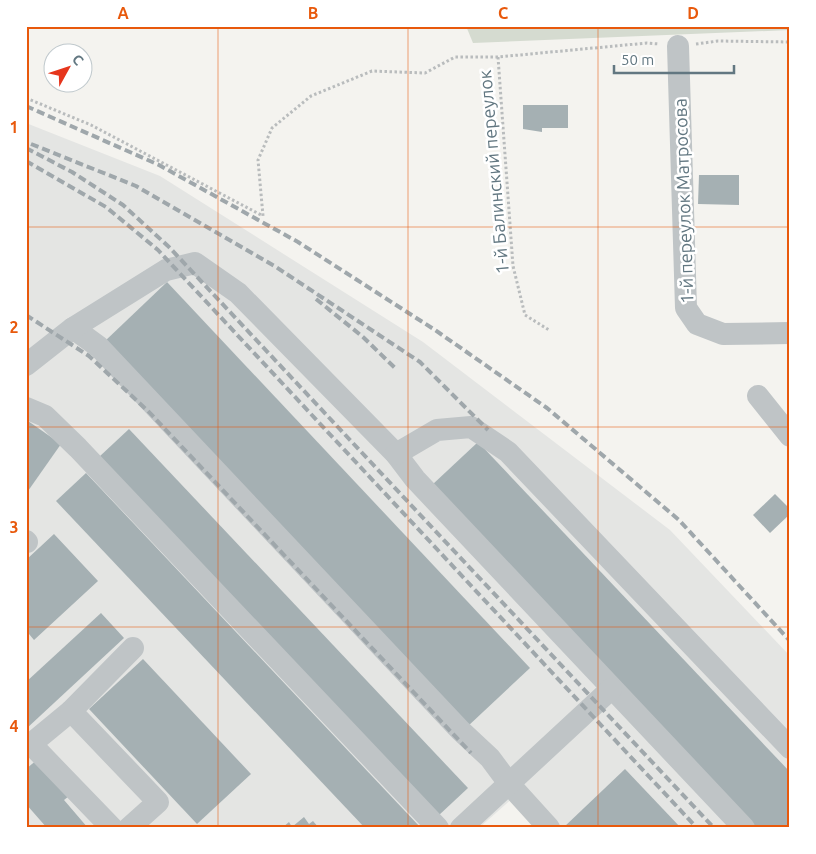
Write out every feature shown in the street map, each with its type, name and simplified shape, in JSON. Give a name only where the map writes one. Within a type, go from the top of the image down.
[{"type":"street","name":"1-й переулок Матросова","points":[[678,46],[686,308],[697,324],[723,334],[790,333]]},
{"type":"street","points":[[26,365],[73,328],[166,270],[195,263],[238,293],[396,454],[415,479],[611,690],[744,828]]},
{"type":"street","points":[[73,328],[99,347],[460,730],[490,758],[510,786],[549,828]]},
{"type":"street","points":[[758,396],[790,436]]},
{"type":"street","points":[[26,408],[44,416],[78,448],[438,828]]},
{"type":"street","points":[[396,454],[437,430],[471,427],[508,452],[790,748]]},
{"type":"street","points":[[112,828],[29,745],[71,711],[133,648]]},
{"type":"street","points":[[461,828],[510,786],[611,690]]},
{"type":"street","points":[[71,711],[158,802],[130,828]]},
{"type":"path","points":[[26,98],[91,125],[263,216],[258,160],[272,128],[311,96],[372,71],[425,73],[455,57],[498,57],[646,43],[678,46],[718,41],[790,42]]},
{"type":"path","name":"1-й Балинский переулок","points":[[498,57],[513,266],[525,315],[549,330]]},
{"type":"shaded area","points":[[466,26],[790,26],[790,30],[473,43]]},
{"type":"shaded area","points":[[26,123],[160,176],[423,342],[670,530],[790,656],[790,828],[543,828],[514,797],[479,828],[26,828]]},
{"type":"building","points":[[523,105],[568,105],[568,128],[542,128],[542,132],[523,129]]},
{"type":"building","points":[[699,175],[739,175],[739,205],[698,204]]},
{"type":"building","points":[[167,282],[530,668],[467,727],[104,342]]},
{"type":"building","points":[[28,421],[61,444],[28,491],[26,490]]},
{"type":"building","points":[[129,429],[468,788],[438,816],[99,457]]},
{"type":"building","points":[[478,442],[790,772],[790,828],[756,828],[432,485]]},
{"type":"building","points":[[86,473],[421,828],[365,828],[56,501]]},
{"type":"building","points":[[775,494],[790,509],[790,514],[770,533],[753,515]]},
{"type":"building","points":[[54,534],[98,581],[34,640],[29,634],[26,637],[26,560]]},
{"type":"building","points":[[101,613],[124,638],[26,729],[26,682]]},
{"type":"building","points":[[143,659],[251,774],[197,824],[89,709]]},
{"type":"building","points":[[38,759],[69,796],[64,800],[88,828],[47,828],[26,804],[26,769]]},
{"type":"building","points":[[625,769],[681,828],[563,828]]},
{"type":"building","points":[[304,817],[309,824],[313,821],[319,828],[282,828],[289,822],[292,827]]},
{"type":"railway","points":[[26,106],[159,165],[298,242],[435,330],[547,408],[679,520],[790,641]]},
{"type":"railway","points":[[31,144],[136,186],[276,267],[420,362],[488,430]]},
{"type":"railway","points":[[26,148],[72,172],[123,205],[169,247],[714,828]]},
{"type":"railway","points":[[26,161],[106,207],[158,250],[697,828]]},
{"type":"railway","points":[[316,299],[363,337],[395,368]]},
{"type":"railway","points":[[26,315],[89,356],[149,412],[471,753]]}]
